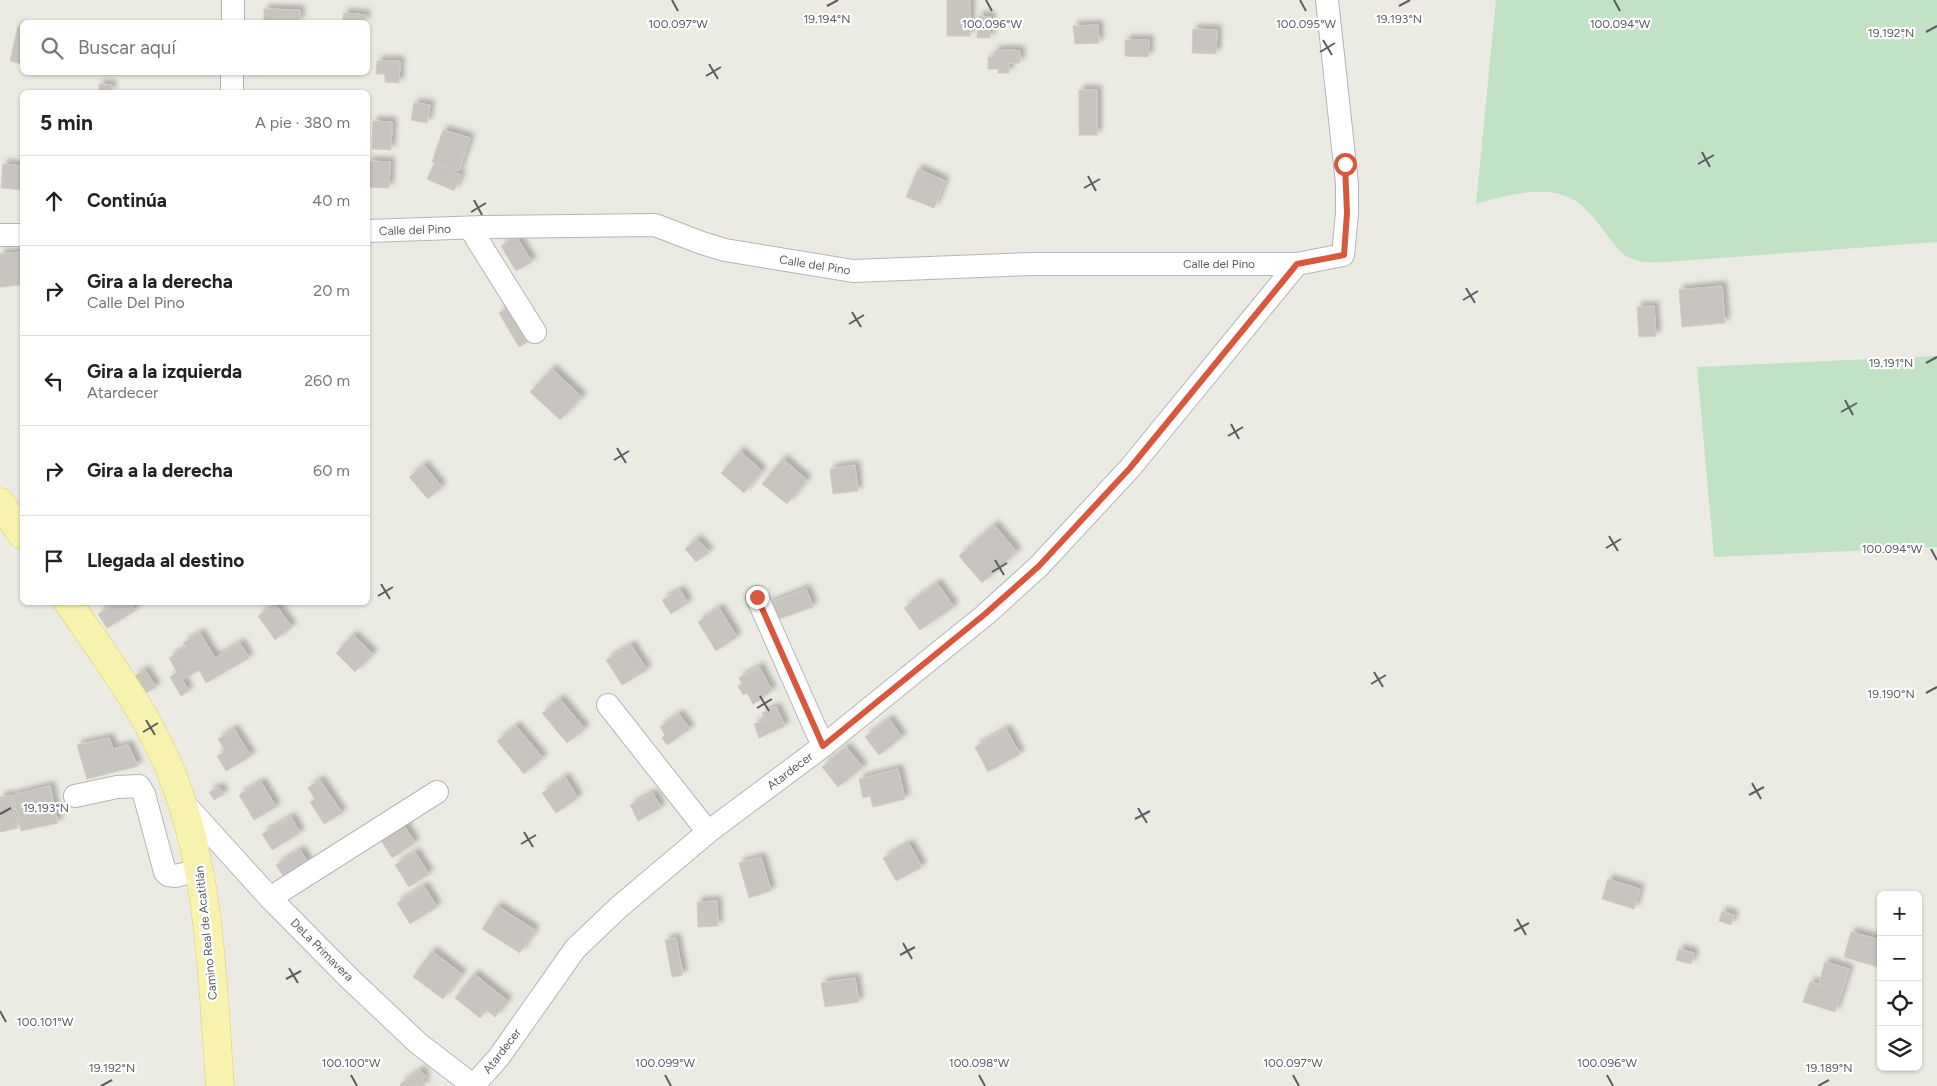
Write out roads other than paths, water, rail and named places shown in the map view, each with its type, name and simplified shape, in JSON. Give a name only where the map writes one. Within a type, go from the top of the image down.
[{"type":"main road","points":[[0,502],[20,532]]},
{"type":"main road","name":"Camino Real de Acatitlán","points":[[70,605],[136,702],[168,765],[182,801],[200,869],[208,929],[220,1086]]},
{"type":"street","points":[[233,0],[233,20]]},
{"type":"street","points":[[1297,264],[1344,255],[1347,184],[1328,0]]},
{"type":"street","points":[[232,75],[232,90]]},
{"type":"street","name":"Calle del Pino","points":[[370,231],[655,225],[702,244],[726,250],[853,271],[1031,264],[1297,264]]},
{"type":"street","points":[[470,228],[535,332]]},
{"type":"street","points":[[0,236],[20,236]]},
{"type":"street","name":"Atardecer","points":[[474,1086],[499,1057],[575,949],[620,907],[708,832],[823,746],[985,614],[1039,566],[1130,468],[1297,264]]},
{"type":"street","points":[[757,597],[823,746]]},
{"type":"street","points":[[608,705],[708,832]]},
{"type":"street","points":[[76,796],[118,787],[139,786],[144,794],[168,875],[176,876],[200,869]]},
{"type":"street","points":[[270,898],[437,792]]},
{"type":"street","name":"DeLa Primavera","points":[[182,801],[270,898],[350,979],[420,1044],[474,1086]]}]
